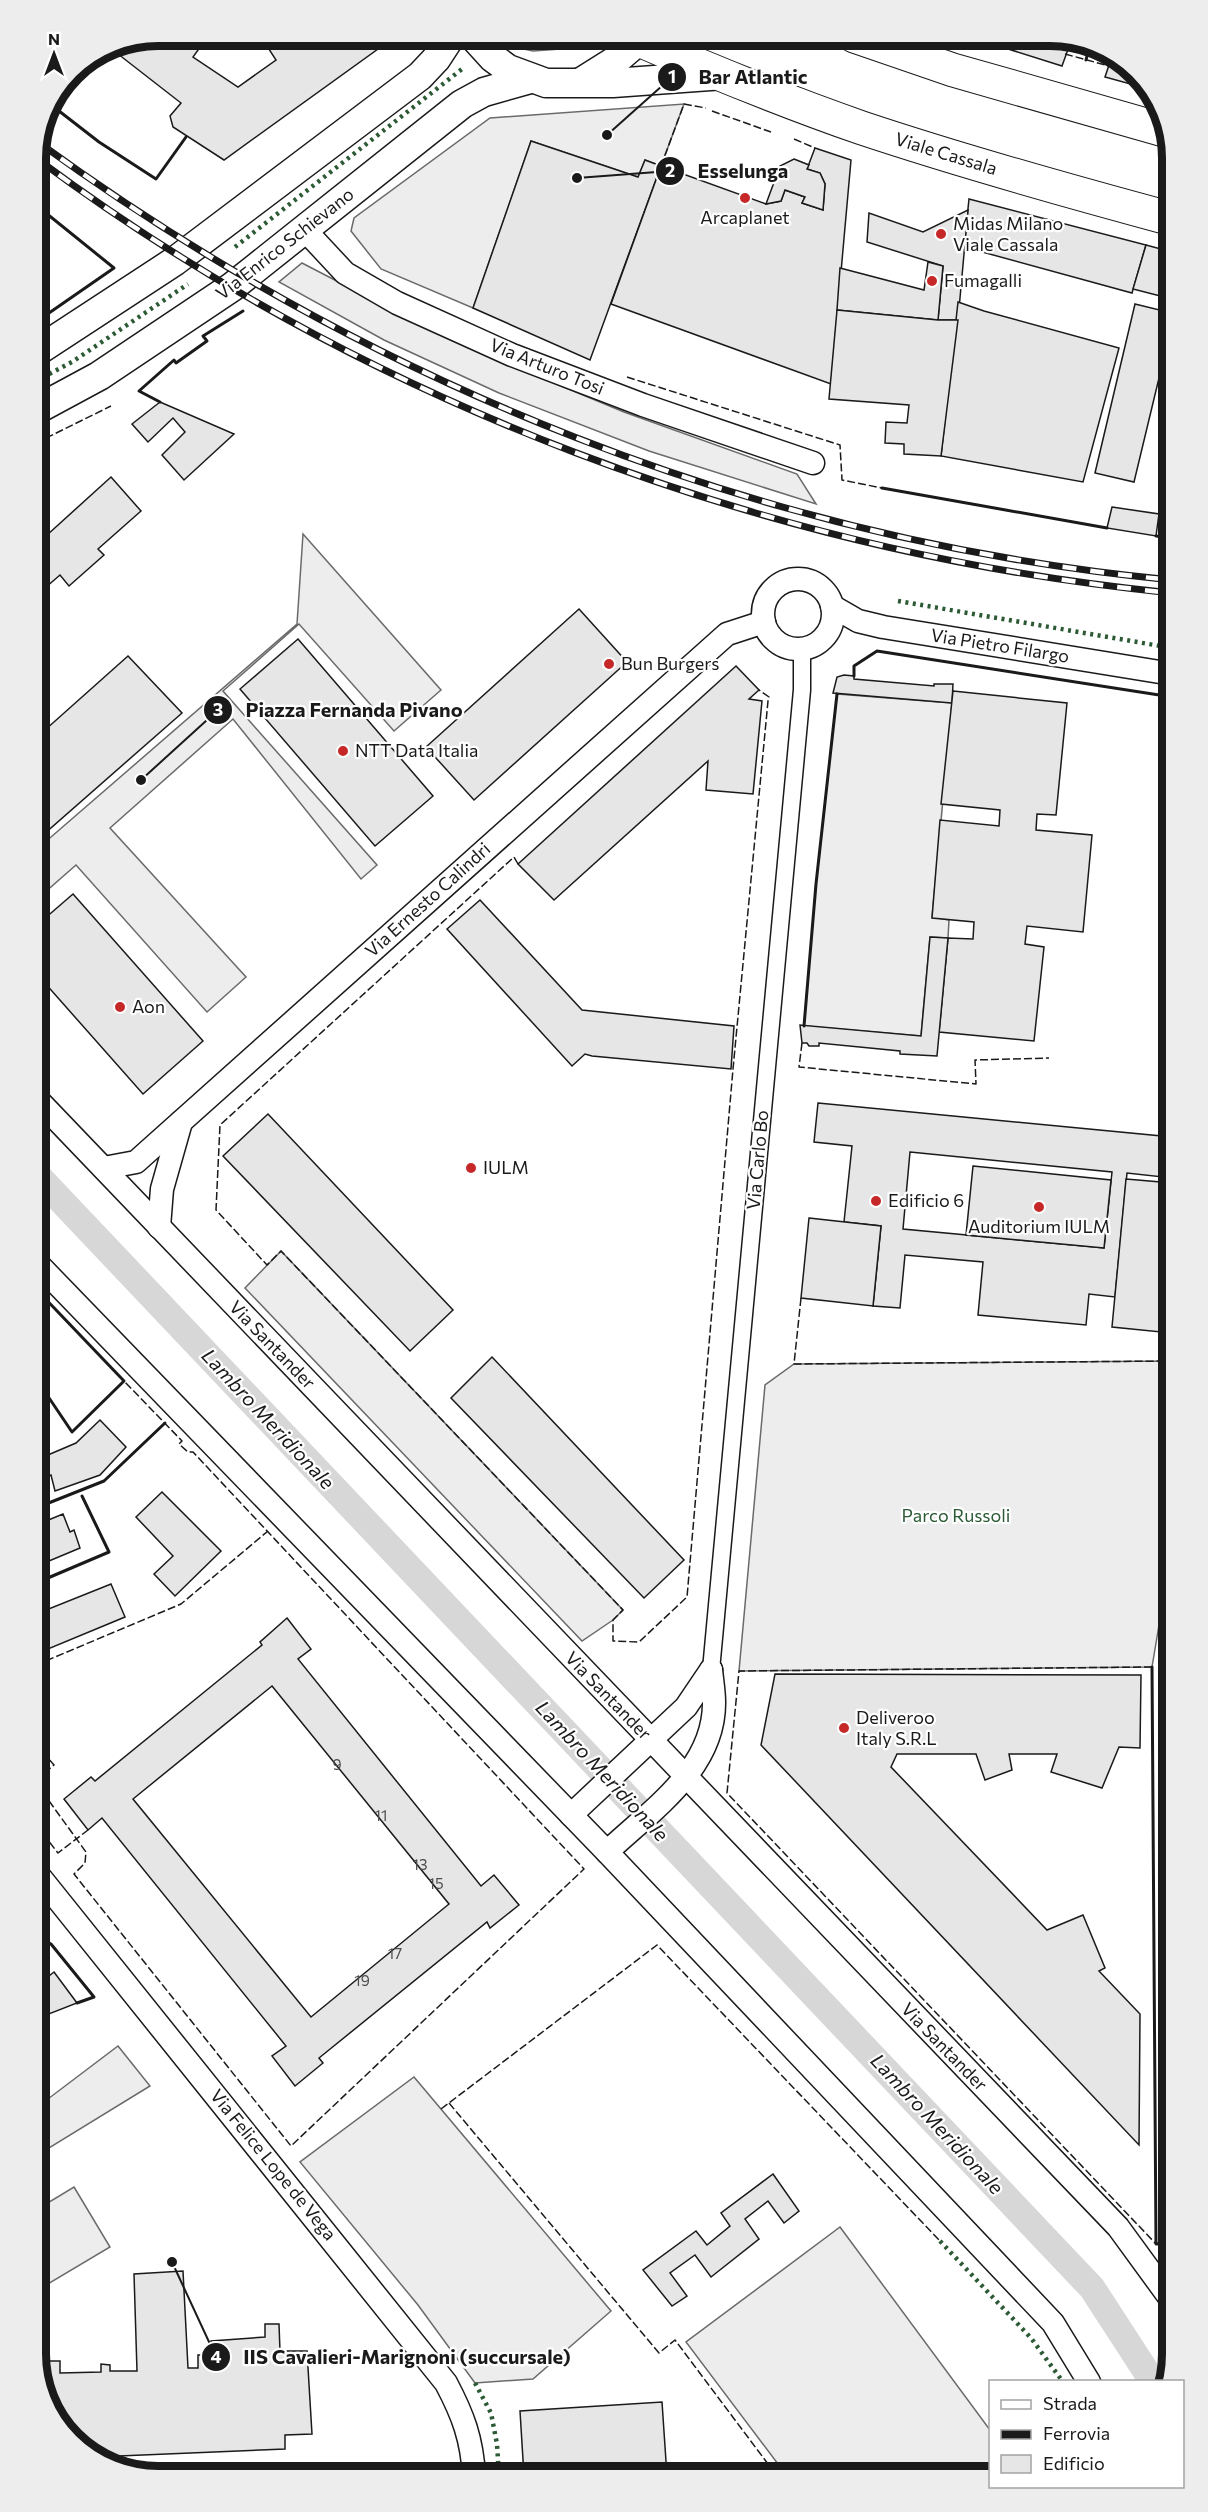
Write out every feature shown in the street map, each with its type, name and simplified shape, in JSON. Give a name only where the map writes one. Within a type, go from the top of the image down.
[{"type":"main road","name":"Viale Cassala","points":[[658,47],[724,75],[861,127],[964,161],[1162,216]]},
{"type":"main road","points":[[885,47],[953,70],[1158,128]]},
{"type":"street","points":[[47,345],[175,261],[420,76],[444,46]]},
{"type":"street","name":"Viale Cassala","points":[[482,46],[508,69],[546,83],[613,83],[724,75]]},
{"type":"street","name":"Viale Cassala","points":[[581,82],[616,60],[629,47]]},
{"type":"street","name":"Via Enrico Schievano","points":[[47,404],[99,376],[232,287],[462,104],[484,92],[530,79]]},
{"type":"street","name":"Via Arturo Tosi","points":[[304,230],[345,273],[397,303],[512,355],[643,405],[813,463]]},
{"type":"street","points":[[801,580],[817,585],[826,594],[832,606],[833,618],[827,634],[818,643],[802,649],[781,645],[771,637],[764,622],[763,610],[769,595],[778,586],[789,581],[801,580]]},
{"type":"street","name":"Via Pietro Filargo","points":[[832,606],[848,616],[883,627],[1162,672]]},
{"type":"street","name":"Via Ernesto Calindri","points":[[104,1168],[134,1164],[727,634],[764,622]]},
{"type":"street","name":"Via Carlo Bo","points":[[613,1847],[680,1784],[705,1747],[714,1704],[711,1670],[802,690],[802,649]]},
{"type":"street","name":"Via Santander","points":[[47,1109],[243,1314],[680,1784],[1162,2272]]},
{"type":"street","points":[[159,1227],[162,1189],[181,1122]]},
{"type":"street","points":[[46,1273],[613,1847],[1053,2323],[1088,2380]]},
{"type":"street","name":"Via Carlo Bo","points":[[576,1809],[686,1707],[711,1670]]},
{"type":"street","name":"Via Felice Lope de Vega","points":[[46,1885],[446,2383],[464,2419],[471,2442],[473,2465]]},
{"type":"shaded area","points":[[516,46],[559,46],[560,49],[533,51]]},
{"type":"shaded area","points":[[684,104],[661,166],[645,160],[638,177],[531,141],[473,308],[381,269],[351,231],[354,218],[490,118]]},
{"type":"shaded area","points":[[302,263],[410,319],[518,368],[624,412],[797,474],[816,504],[649,451],[499,393],[384,340],[279,282]]},
{"type":"shaded area","points":[[303,534],[441,690],[394,731],[299,624],[223,691],[377,865],[361,879],[233,719],[110,828],[246,977],[207,1012],[76,865],[47,891],[47,841],[297,624]]},
{"type":"shaded area","points":[[837,694],[952,703],[932,917],[949,920],[948,938],[930,937],[921,1036],[804,1026],[816,884]]},
{"type":"shaded area","points":[[281,1251],[623,1610],[613,1620],[582,1641],[245,1288]]},
{"type":"shaded area","name":"Parco Russoli","points":[[1162,1361],[1162,1607],[1152,1667],[739,1671],[765,1385],[794,1364]]},
{"type":"shaded area","points":[[118,2046],[150,2086],[46,2150],[46,2100]]},
{"type":"shaded area","points":[[414,2077],[611,2311],[533,2379],[475,2383],[418,2305],[300,2162]]},
{"type":"shaded area","points":[[74,2187],[110,2247],[46,2285],[46,2204]]},
{"type":"shaded area","points":[[840,2227],[989,2429],[989,2466],[779,2466],[686,2342]]},
{"type":"building","points":[[201,46],[193,57],[238,87],[276,60],[267,46],[382,46],[224,160],[173,127],[170,116],[181,103],[118,54],[143,47]]},
{"type":"building","points":[[1002,47],[1069,48],[1062,66]]},
{"type":"building","points":[[1109,64],[1134,85],[1105,77]]},
{"type":"building","points":[[531,141],[638,177],[645,160],[661,166],[590,360],[473,308]]},
{"type":"building","points":[[815,148],[851,160],[831,384],[611,304],[661,166],[766,204],[781,201],[785,190],[805,197],[802,203],[823,210],[825,184],[820,173],[807,169]]},
{"type":"building","points":[[794,159],[809,165],[807,169],[820,173],[825,184],[823,210],[802,203],[805,197],[785,190],[781,201],[766,204],[780,166]]},
{"type":"building","points":[[969,199],[1146,245],[1132,293],[964,247]]},
{"type":"building","points":[[968,210],[958,320],[938,320],[943,266],[867,242],[869,213],[923,232]]},
{"type":"building","points":[[1146,245],[1162,249],[1162,296],[1133,289]]},
{"type":"building","points":[[928,262],[943,266],[938,320],[837,310],[840,268],[924,290]]},
{"type":"building","points":[[958,302],[1119,348],[1083,482],[941,456]]},
{"type":"building","points":[[1135,304],[1162,311],[1162,366],[1134,482],[1095,473]]},
{"type":"building","points":[[837,310],[958,320],[941,456],[904,454],[904,444],[885,443],[886,422],[907,423],[909,405],[829,399]]},
{"type":"building","points":[[160,402],[234,434],[184,480],[162,455],[185,432],[173,418],[148,442],[132,424]]},
{"type":"building","points":[[111,477],[141,511],[98,549],[104,555],[69,586],[60,575],[47,586],[47,535]]},
{"type":"building","points":[[1112,507],[1159,514],[1156,536],[1107,528]]},
{"type":"building","points":[[579,609],[627,662],[474,800],[426,747]]},
{"type":"building","points":[[298,639],[433,796],[375,846],[240,689]]},
{"type":"building","points":[[128,656],[182,713],[47,832],[47,728]]},
{"type":"building","points":[[736,666],[759,690],[749,699],[762,701],[753,794],[706,790],[708,761],[554,900],[518,864]]},
{"type":"building","points":[[854,676],[854,679],[934,686],[934,684],[953,684],[952,703],[833,693],[837,677]]},
{"type":"building","points":[[953,691],[1067,703],[1056,815],[1037,814],[1036,830],[1092,835],[1083,932],[1027,926],[1025,944],[1044,947],[1034,1041],[939,1032],[948,938],[973,939],[974,922],[932,918],[940,820],[999,826],[1000,810],[941,804]]},
{"type":"building","name":"Aon","points":[[73,894],[203,1041],[143,1094],[47,985],[47,917]]},
{"type":"building","points":[[480,900],[582,1010],[734,1026],[731,1069],[585,1054],[572,1066],[447,929]]},
{"type":"building","points":[[930,937],[948,938],[937,1056],[900,1054],[900,1051],[819,1043],[819,1046],[809,1046],[807,1043],[802,1043],[800,1025],[921,1036]]},
{"type":"building","name":"Edificio 6","points":[[818,1103],[1162,1136],[1162,1177],[1127,1173],[1115,1297],[1089,1294],[1086,1325],[978,1315],[983,1262],[905,1255],[900,1308],[873,1306],[881,1226],[844,1222],[852,1146],[814,1142]],"holes":[[[910,1152],[1112,1172],[1104,1248],[903,1229]]]},
{"type":"building","points":[[268,1114],[453,1310],[410,1351],[223,1156]]},
{"type":"building","name":"Auditorium IULM","points":[[973,1166],[1111,1180],[1104,1248],[966,1235]]},
{"type":"building","points":[[1126,1179],[1162,1182],[1161,1332],[1112,1327]]},
{"type":"building","points":[[809,1218],[881,1226],[873,1306],[801,1298]]},
{"type":"building","points":[[492,1357],[684,1560],[644,1598],[451,1398]]},
{"type":"building","points":[[100,1420],[126,1447],[100,1475],[55,1491],[51,1475],[46,1477],[46,1456],[76,1443]]},
{"type":"building","points":[[162,1492],[221,1551],[175,1596],[154,1574],[173,1556],[136,1517]]},
{"type":"building","points":[[63,1514],[70,1532],[74,1530],[80,1548],[49,1561],[46,1554],[46,1521]]},
{"type":"building","points":[[111,1584],[125,1617],[46,1650],[46,1610]]},
{"type":"building","points":[[287,1618],[311,1649],[298,1659],[481,1886],[494,1875],[519,1905],[490,1928],[487,1922],[319,2058],[323,2063],[295,2086],[272,2056],[286,2046],[102,1818],[88,1830],[64,1799],[91,1777],[95,1781],[262,1645],[260,1642]],"holes":[[[272,1686],[449,1904],[311,2017],[133,1799]]]},
{"type":"building","points":[[775,1674],[1141,1675],[1140,1748],[1119,1747],[1102,1788],[1051,1772],[1057,1754],[1009,1754],[1012,1770],[985,1780],[976,1754],[897,1754],[891,1767],[1047,1930],[1083,1915],[1105,1968],[1099,1971],[1140,2014],[1139,2145],[761,1745]]},
{"type":"building","points":[[54,1972],[77,2003],[46,2015],[46,1978]]},
{"type":"building","points":[[773,2174],[799,2211],[784,2223],[768,2201],[745,2219],[759,2239],[711,2277],[695,2255],[670,2273],[687,2296],[672,2306],[643,2270],[696,2231],[707,2245],[730,2226],[721,2213]]},
{"type":"building","points":[[183,2271],[188,2368],[198,2368],[198,2355],[210,2355],[211,2341],[265,2337],[265,2324],[279,2324],[280,2351],[307,2351],[312,2434],[285,2435],[285,2449],[114,2456],[84,2438],[61,2410],[52,2390],[47,2361],[60,2361],[60,2373],[101,2372],[101,2364],[110,2365],[110,2371],[137,2371],[134,2274]]},
{"type":"building","points":[[662,2402],[666,2466],[523,2465],[520,2411]]},
{"type":"waterway","name":"Lambro Meridionale","points":[[47,1185],[1092,2288],[1152,2380]]},
{"type":"railway","points":[[47,148],[166,229],[298,307],[435,377],[576,437],[720,488],[868,529],[1019,560],[1162,579]]},
{"type":"railway","points":[[47,166],[163,245],[295,324],[433,393],[575,452],[720,502],[869,543],[1020,573],[1162,592]]},
{"type":"hedge","points":[[235,247],[462,69]]},
{"type":"hedge","points":[[47,375],[72,362],[188,284]]},
{"type":"hedge","points":[[898,601],[1162,646]]},
{"type":"hedge","points":[[940,2241],[1031,2338],[1062,2380]]},
{"type":"hedge","points":[[475,2383],[491,2413],[498,2465]]},
{"type":"fence","points":[[1065,54],[1109,66]]},
{"type":"fence","points":[[661,166],[684,104],[706,108]]},
{"type":"fence","points":[[712,111],[771,132]]},
{"type":"fence","points":[[794,139],[815,148]]},
{"type":"fence","points":[[627,377],[840,445],[842,480],[882,488]]},
{"type":"fence","points":[[47,438],[111,406]]},
{"type":"fence","points":[[518,864],[514,857],[220,1125],[216,1210],[267,1265],[281,1251],[623,1610],[613,1620],[613,1641],[639,1642],[687,1597],[733,1069],[769,697],[759,690]]},
{"type":"fence","points":[[802,1043],[799,1067],[976,1084],[975,1060],[1049,1058]]},
{"type":"fence","points":[[801,1298],[794,1364],[1162,1361]]},
{"type":"fence","points":[[46,1797],[86,1852],[85,1863],[74,1874],[291,2146],[584,1869],[193,1452],[188,1452],[179,1444],[182,1441],[124,1381]]},
{"type":"fence","points":[[46,1661],[181,1604],[268,1531]]},
{"type":"fence","points":[[1152,1667],[739,1671],[727,1793],[1156,2244]]},
{"type":"fence","points":[[46,1756],[54,1765],[46,1771]]},
{"type":"fence","points":[[46,1838],[58,1853],[88,1830]]},
{"type":"fence","points":[[46,1938],[51,1944]]},
{"type":"fence","points":[[441,2109],[657,1945],[940,2241]]},
{"type":"fence","points":[[449,2103],[659,2353],[675,2340],[769,2466]]},
{"type":"wall","points":[[1086,60],[1088,53]]},
{"type":"wall","points":[[58,110],[99,142],[156,179],[186,137]]},
{"type":"wall","points":[[47,214],[114,268],[47,314]]},
{"type":"wall","points":[[160,402],[139,391],[174,360],[176,363],[207,341],[203,336],[243,311]]},
{"type":"wall","points":[[882,488],[1107,528]]},
{"type":"wall","points":[[1156,536],[1162,537]]},
{"type":"wall","points":[[854,676],[854,666],[877,651],[1162,695]]},
{"type":"wall","points":[[804,1026],[816,884],[837,694]]},
{"type":"wall","points":[[46,1300],[124,1381],[72,1432],[46,1394]]},
{"type":"wall","points":[[46,1504],[104,1481],[165,1423]]},
{"type":"wall","points":[[46,1579],[109,1552],[82,1496]]},
{"type":"wall","points":[[1152,1667],[1156,2244],[1162,2244]]},
{"type":"wall","points":[[51,1944],[94,1997],[77,2003]]},
{"type":"place","name":"Bar Atlantic","points":[[607,135]]},
{"type":"place","name":"Esselunga","points":[[577,178]]},
{"type":"place","name":"Arcaplanet","points":[[745,198]]},
{"type":"place","name":"Midas Milano Viale Cassala","points":[[941,234]]},
{"type":"place","name":"Fumagalli","points":[[932,281]]},
{"type":"place","name":"Bun Burgers","points":[[609,664]]},
{"type":"place","name":"NTT Data Italia","points":[[343,751]]},
{"type":"place","name":"Piazza Fernanda Pivano","points":[[141,780]]},
{"type":"place","name":"Aon","points":[[120,1007]]},
{"type":"place","name":"IULM","points":[[471,1168]]},
{"type":"place","name":"Edificio 6","points":[[876,1201]]},
{"type":"place","name":"Auditorium IULM","points":[[1039,1207]]},
{"type":"place","name":"Deliveroo Italy S.R.L","points":[[844,1728]]},
{"type":"place","name":"IIS Cavalieri-Marignoni (succursale)","points":[[172,2262]]}]
